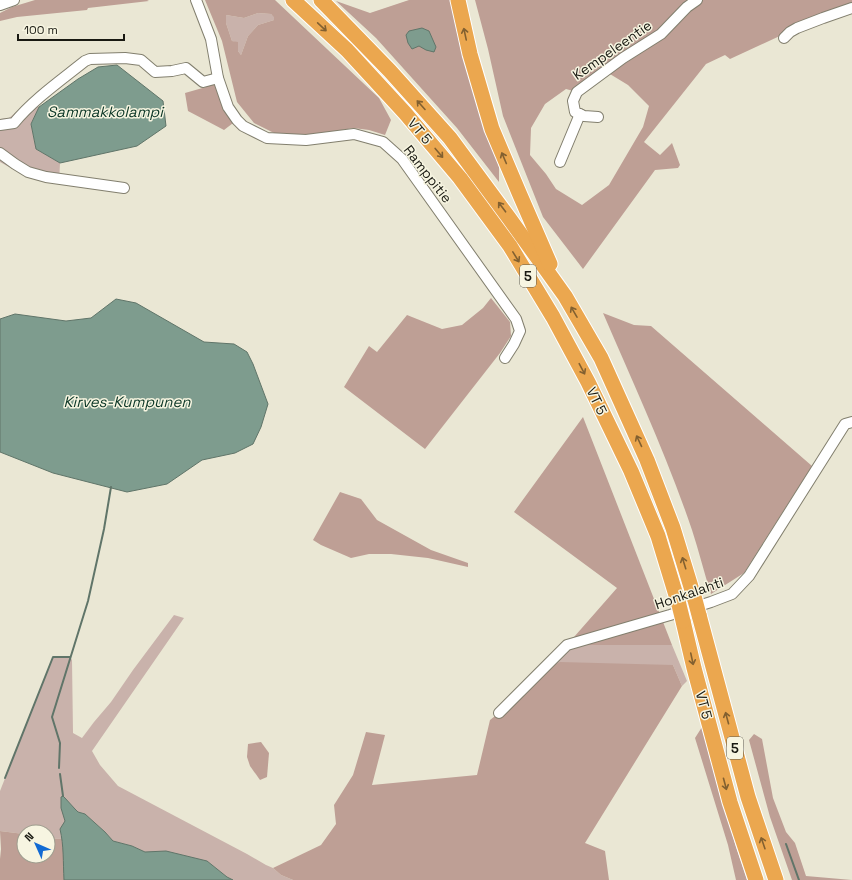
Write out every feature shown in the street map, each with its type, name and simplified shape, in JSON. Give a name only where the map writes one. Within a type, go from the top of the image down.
[{"type":"highway","name":"VT 5","points":[[293,0],[347,50],[405,112],[460,178],[510,246],[553,316],[588,382],[632,471],[658,536],[679,605],[694,668],[730,802],[756,880]]},
{"type":"highway","name":"VT 5","points":[[321,0],[390,71],[450,138],[510,218],[565,296],[601,358],[648,460],[673,528],[695,600],[748,796],[776,880]]},
{"type":"highway","points":[[458,0],[470,54],[492,129],[565,296]]},
{"type":"street","points":[[0,5],[14,0]]},
{"type":"street","name":"Ramppitie","points":[[196,0],[211,39],[218,78],[228,107],[243,126],[268,138],[306,140],[354,134],[383,142],[402,159],[516,319],[520,331],[505,358]]},
{"type":"street","name":"Kempeleentie","points":[[580,114],[575,112],[573,101],[577,92],[623,58],[661,34],[687,7],[697,0]]},
{"type":"street","points":[[784,38],[797,28],[852,8]]},
{"type":"street","points":[[0,125],[14,123],[41,95],[85,61],[90,59],[125,58],[141,60],[155,72],[186,68],[203,82],[218,78]]},
{"type":"street","points":[[560,162],[580,114],[584,116],[598,117]]},
{"type":"street","points":[[0,153],[28,172],[46,177],[124,188]]},
{"type":"street","name":"Honkalahti","points":[[499,713],[566,645],[670,615],[732,594],[749,576],[845,424],[852,422]]},
{"type":"shaded area","points":[[35,0],[149,1],[88,8],[87,10],[17,17],[0,21],[0,13],[12,7]]},
{"type":"shaded area","points":[[205,0],[275,0],[379,98],[391,120],[385,135],[369,130],[353,128],[326,133],[298,135],[276,134],[254,123],[237,102],[222,41]],"holes":[[[258,13],[271,14],[274,17],[274,20],[258,25],[248,36],[241,55],[238,51],[238,42],[232,41],[226,23],[226,15],[244,18]]]},
{"type":"shaded area","points":[[409,0],[452,0],[499,167],[499,182],[457,128],[376,38],[336,1],[370,13]]},
{"type":"shaded area","points":[[475,0],[852,0],[852,8],[797,28],[730,59],[725,55],[706,64],[644,142],[660,155],[672,143],[680,165],[678,168],[655,170],[583,269],[543,217],[503,116]],"holes":[[[605,71],[628,85],[649,106],[643,127],[609,185],[582,205],[556,189],[530,155],[531,128],[545,104],[566,89],[577,92]]]},
{"type":"shaded area","points":[[258,13],[271,14],[275,17],[274,20],[258,25],[248,36],[241,55],[238,51],[238,43],[232,41],[226,23],[226,15],[244,18]]},
{"type":"shaded area","points":[[218,78],[237,120],[224,130],[188,111],[185,93],[206,87]]},
{"type":"shaded area","points":[[32,99],[39,107],[31,124],[36,149],[60,163],[59,184],[22,174],[0,162],[0,119],[9,118]]},
{"type":"shaded area","points":[[491,298],[510,322],[511,336],[500,353],[425,449],[344,387],[369,346],[377,352],[407,315],[442,329],[462,325],[483,308]]},
{"type":"shaded area","points":[[603,313],[634,325],[651,326],[812,466],[744,573],[711,594],[692,530],[672,475]]},
{"type":"shaded area","points":[[583,417],[672,645],[567,645],[617,588],[514,512]]},
{"type":"shaded area","points":[[340,492],[361,499],[377,520],[431,550],[468,563],[468,567],[428,558],[391,554],[369,554],[351,558],[321,545],[313,540]]},
{"type":"shaded area","points":[[174,615],[184,618],[92,751],[100,765],[118,786],[273,868],[281,875],[293,880],[233,880],[207,861],[145,852],[132,846],[113,841],[85,814],[78,812],[65,798],[61,797],[63,812],[73,822],[64,880],[62,839],[56,839],[56,824],[16,824],[16,833],[0,831],[0,791],[53,657],[70,657],[72,660],[73,733],[82,738],[111,702]]},
{"type":"shaded area","points":[[567,645],[672,645],[687,681],[682,686],[673,665],[541,671]]},
{"type":"shaded area","points":[[560,662],[673,665],[682,686],[585,843],[605,851],[609,880],[293,880],[281,875],[273,868],[321,845],[336,824],[334,805],[353,775],[366,732],[385,735],[372,785],[477,775],[490,720],[541,671]]},
{"type":"shaded area","points":[[702,727],[736,847],[747,880],[736,880],[728,845],[695,738]]},
{"type":"shaded area","points":[[754,734],[762,739],[773,798],[786,832],[795,843],[806,876],[852,880],[792,880],[770,817],[749,740]]},
{"type":"shaded area","points":[[261,742],[269,753],[267,777],[260,780],[250,766],[247,757],[248,744]]},
{"type":"shaded area","points":[[0,831],[16,833],[16,864],[56,864],[56,839],[62,839],[64,853],[64,880],[0,880]]},
{"type":"water","points":[[422,28],[429,31],[436,47],[434,52],[419,46],[412,49],[408,43],[406,35],[409,31]]},
{"type":"water","name":"Sammakkolampi","points":[[117,65],[163,101],[166,126],[137,146],[60,163],[36,149],[31,124],[39,107],[78,79],[98,67]]},
{"type":"water","name":"Kirves-Kumpunen","points":[[116,299],[136,303],[204,342],[234,344],[247,352],[268,404],[261,427],[253,444],[235,453],[202,460],[167,484],[127,492],[53,473],[0,452],[0,319],[15,314],[66,321],[91,318]]},
{"type":"water","points":[[63,796],[78,812],[85,814],[113,841],[132,846],[145,852],[166,851],[207,861],[233,880],[64,880],[63,848],[60,829],[65,821],[61,808],[61,797]]},
{"type":"waterway","points":[[59,768],[60,743],[52,717],[88,601],[104,529],[111,487]]},
{"type":"waterway","points":[[5,778],[53,657],[70,657]]},
{"type":"waterway","points":[[60,774],[63,796]]},
{"type":"waterway","points":[[786,844],[799,880]]}]
